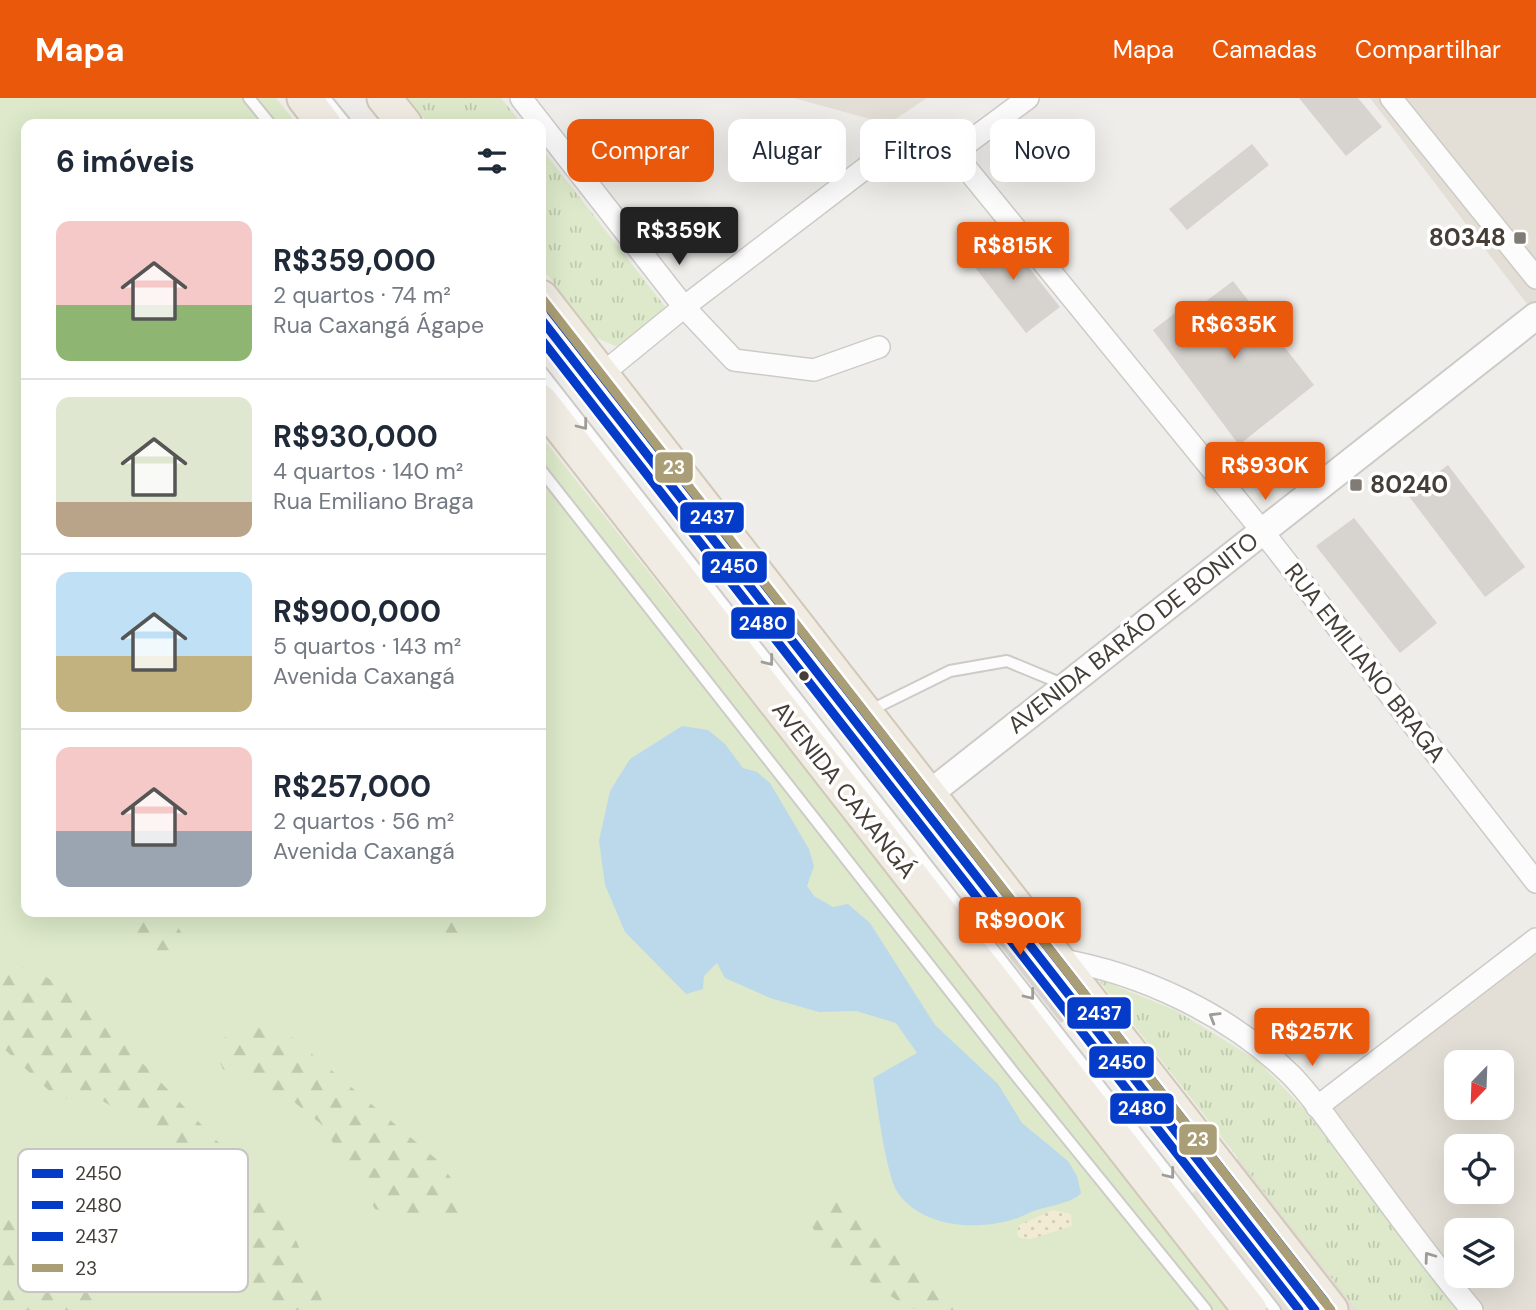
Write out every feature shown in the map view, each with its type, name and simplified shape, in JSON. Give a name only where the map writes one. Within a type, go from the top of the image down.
[{"type":"main road","points":[[304,98],[320,119]]},
{"type":"main road","points":[[384,98],[401,119]]},
{"type":"main road","points":[[546,302],[1331,1310]]},
{"type":"main road","name":"AVENIDA CAXANGÁ","points":[[546,408],[1250,1310]]},
{"type":"street","points":[[521,98],[537,119]]},
{"type":"street","points":[[976,136],[1028,98]]},
{"type":"street","points":[[1391,98],[1536,278]]},
{"type":"street","points":[[546,130],[684,307],[734,360],[814,370],[879,346]]},
{"type":"street","points":[[602,374],[684,307],[860,172]]},
{"type":"street","name":"RUA EMILIANO BRAGA","points":[[976,179],[1263,532],[1536,882]]},
{"type":"street","name":"AVENIDA BARÃO DE BONITO","points":[[929,794],[1536,316]]},
{"type":"street","points":[[1317,1107],[1536,939]]},
{"type":"street","points":[[1057,959],[1100,966],[1209,1013],[1253,1042],[1282,1067],[1317,1107],[1439,1271],[1472,1310]]},
{"type":"lane","points":[[249,98],[266,119]]},
{"type":"lane","points":[[326,98],[342,119]]},
{"type":"lane","points":[[546,325],[1315,1310]]},
{"type":"lane","points":[[546,377],[1276,1310]]},
{"type":"lane","points":[[546,476],[1014,1073],[1206,1310]]},
{"type":"lane","points":[[866,713],[950,671],[1007,661],[1065,685]]},
{"type":"shaded area","points":[[794,98],[927,98],[896,119],[870,119]]},
{"type":"shaded area","points":[[1370,98],[1536,98],[1536,316]]},
{"type":"shaded area","points":[[1536,928],[1536,1310],[1274,1310],[1186,1198]]},
{"type":"green space","points":[[0,98],[276,98],[293,119],[21,119],[21,917],[546,917],[546,442],[1233,1310],[0,1310]]},
{"type":"green space","points":[[408,98],[501,98],[518,119],[425,119]]},
{"type":"green space","points":[[546,154],[666,308],[625,344],[615,346],[595,337],[546,273]]},
{"type":"green space","points":[[120,917],[172,917],[188,944],[163,965]]},
{"type":"green space","points":[[420,917],[482,917],[462,942]]},
{"type":"green space","points":[[8,966],[34,969],[83,1001],[225,1149],[170,1149],[170,1140],[153,1122],[128,1117],[95,1096],[58,1099],[0,1045],[0,971]]},
{"type":"green space","points":[[1100,982],[1175,1010],[1257,1060],[1303,1108],[1457,1310],[1357,1310]]},
{"type":"green space","points":[[271,1019],[436,1159],[471,1203],[465,1219],[411,1219],[375,1209],[321,1124],[293,1101],[223,1069],[211,1043]]},
{"type":"green space","points":[[248,1173],[283,1210],[326,1310],[268,1310],[248,1279]]},
{"type":"green space","points":[[836,1198],[888,1235],[964,1310],[915,1309],[902,1303],[888,1295],[830,1247],[809,1224]]},
{"type":"green space","points":[[0,1210],[18,1230],[18,1292],[91,1292],[97,1310],[11,1310],[0,1298]]},
{"type":"sand","points":[[1053,1210],[1071,1214],[1072,1226],[1031,1239],[1019,1238],[1019,1225]]},
{"type":"water","points":[[682,726],[708,730],[725,744],[743,768],[757,772],[770,783],[809,849],[814,866],[807,886],[814,896],[833,907],[848,904],[870,923],[935,1025],[998,1084],[1022,1123],[1068,1161],[1077,1176],[1081,1193],[1077,1197],[995,1224],[958,1224],[924,1215],[910,1206],[894,1184],[886,1155],[873,1078],[917,1053],[896,1023],[856,1011],[819,1012],[770,998],[725,978],[717,963],[704,976],[703,989],[686,994],[625,932],[605,885],[599,841],[610,791],[630,759]]},
{"type":"building","points":[[1299,98],[1358,98],[1382,127],[1346,156]]},
{"type":"building","points":[[1252,144],[1269,165],[1187,230],[1169,209]]},
{"type":"building","points":[[1000,231],[1060,307],[1026,333],[967,257]]},
{"type":"building","points":[[1233,281],[1314,385],[1239,445],[1153,330],[1187,304],[1193,311]]},
{"type":"building","points":[[1448,465],[1525,567],[1485,597],[1408,495]]},
{"type":"building","points":[[1354,518],[1437,623],[1400,653],[1316,546]]},
{"type":"building","points":[[980,892],[1074,1012],[1061,1023],[966,902]]},
{"type":"transit line","name":"23","points":[[546,303],[1331,1310]]},
{"type":"transit line","name":"2437","points":[[551,311],[1325,1302]]},
{"type":"transit line","name":"2450","points":[[546,325],[1315,1310]]},
{"type":"transit line","name":"2480","points":[[546,345],[1299,1310]]},
{"type":"place","name":"80348","points":[[1520,238]]},
{"type":"place","name":"80240","points":[[1356,485]]}]
